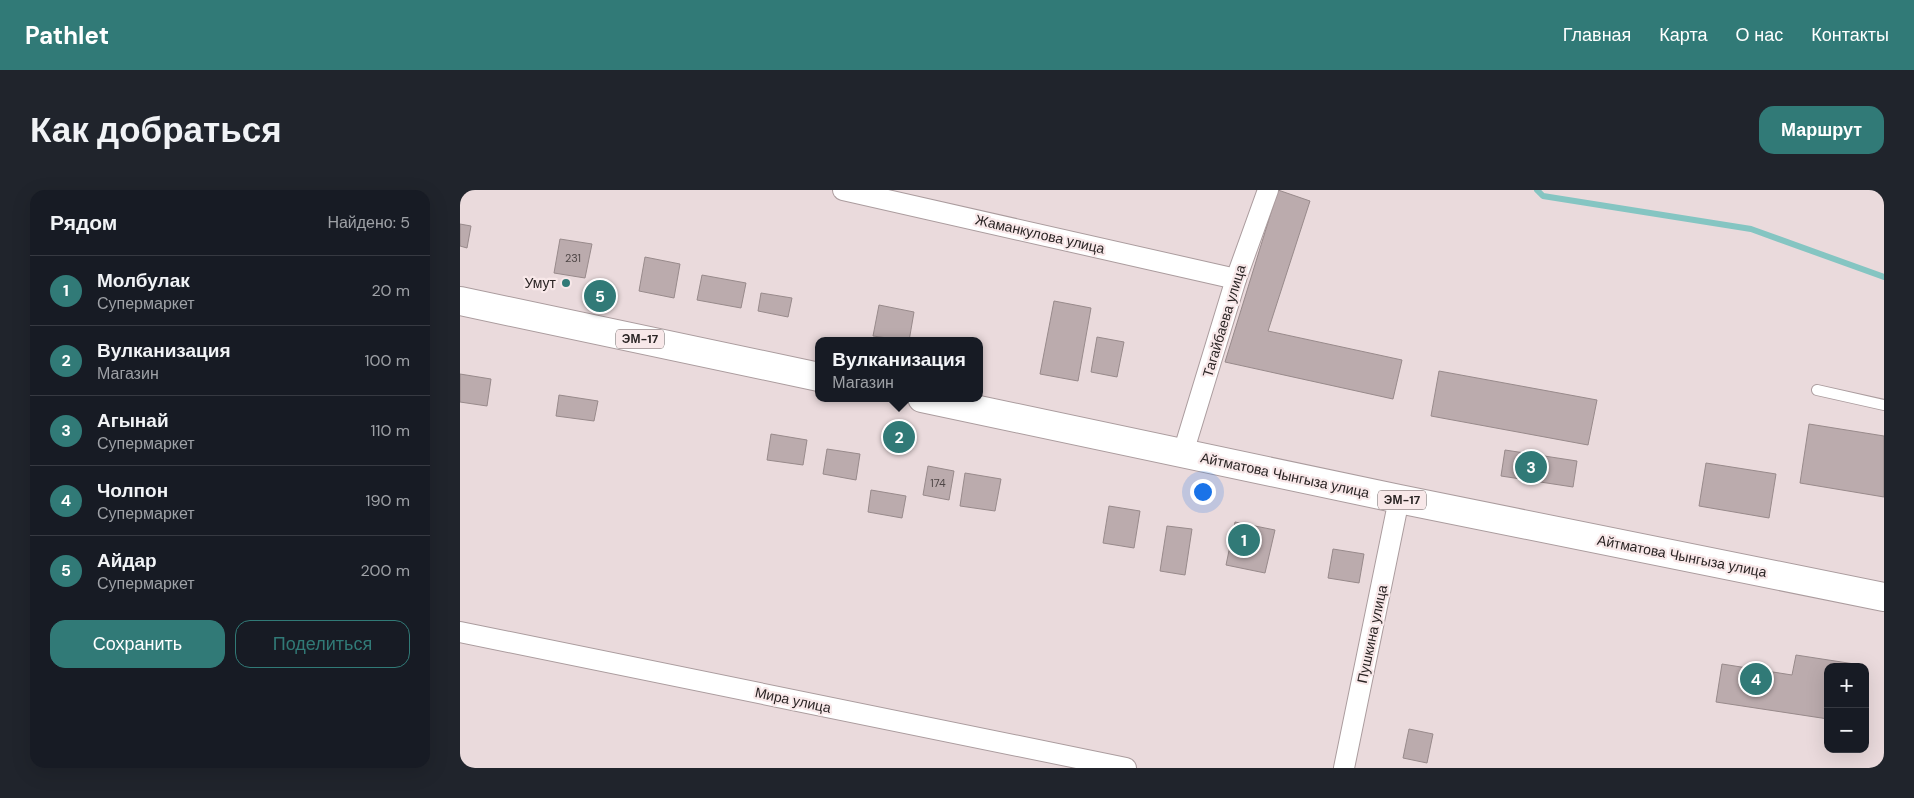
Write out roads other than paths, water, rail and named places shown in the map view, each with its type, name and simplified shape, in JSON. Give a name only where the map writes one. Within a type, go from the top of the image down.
[{"type":"highway","name":"ЭМ-17","points":[[460,301],[815,375]]},
{"type":"highway","name":"Айтматова Чынгыза улица","points":[[941,402],[1399,500],[1884,597]]},
{"type":"street","name":"Жаманкулова улица","points":[[843,190],[1236,279]]},
{"type":"street","name":"Тагайбаева улица","points":[[1183,454],[1236,279],[1268,190]]},
{"type":"street","name":"Пушкина улица","points":[[1344,768],[1399,500]]},
{"type":"street","name":"Мира улица","points":[[460,632],[1126,768]]},
{"type":"lane","points":[[1817,390],[1884,405]]},
{"type":"waterway","points":[[1537,190],[1543,196],[1751,229],[1884,277]]},
{"type":"place","name":"Умут","points":[[566,283]]},
{"type":"place","name":"Айдар","points":[[600,296]]},
{"type":"place","name":"Вулканизация","points":[[899,437]]},
{"type":"place","name":"Агынай","points":[[1531,467]]},
{"type":"place","name":"Молбулак","points":[[1244,540]]},
{"type":"place","name":"Чолпон","points":[[1756,679]]}]
